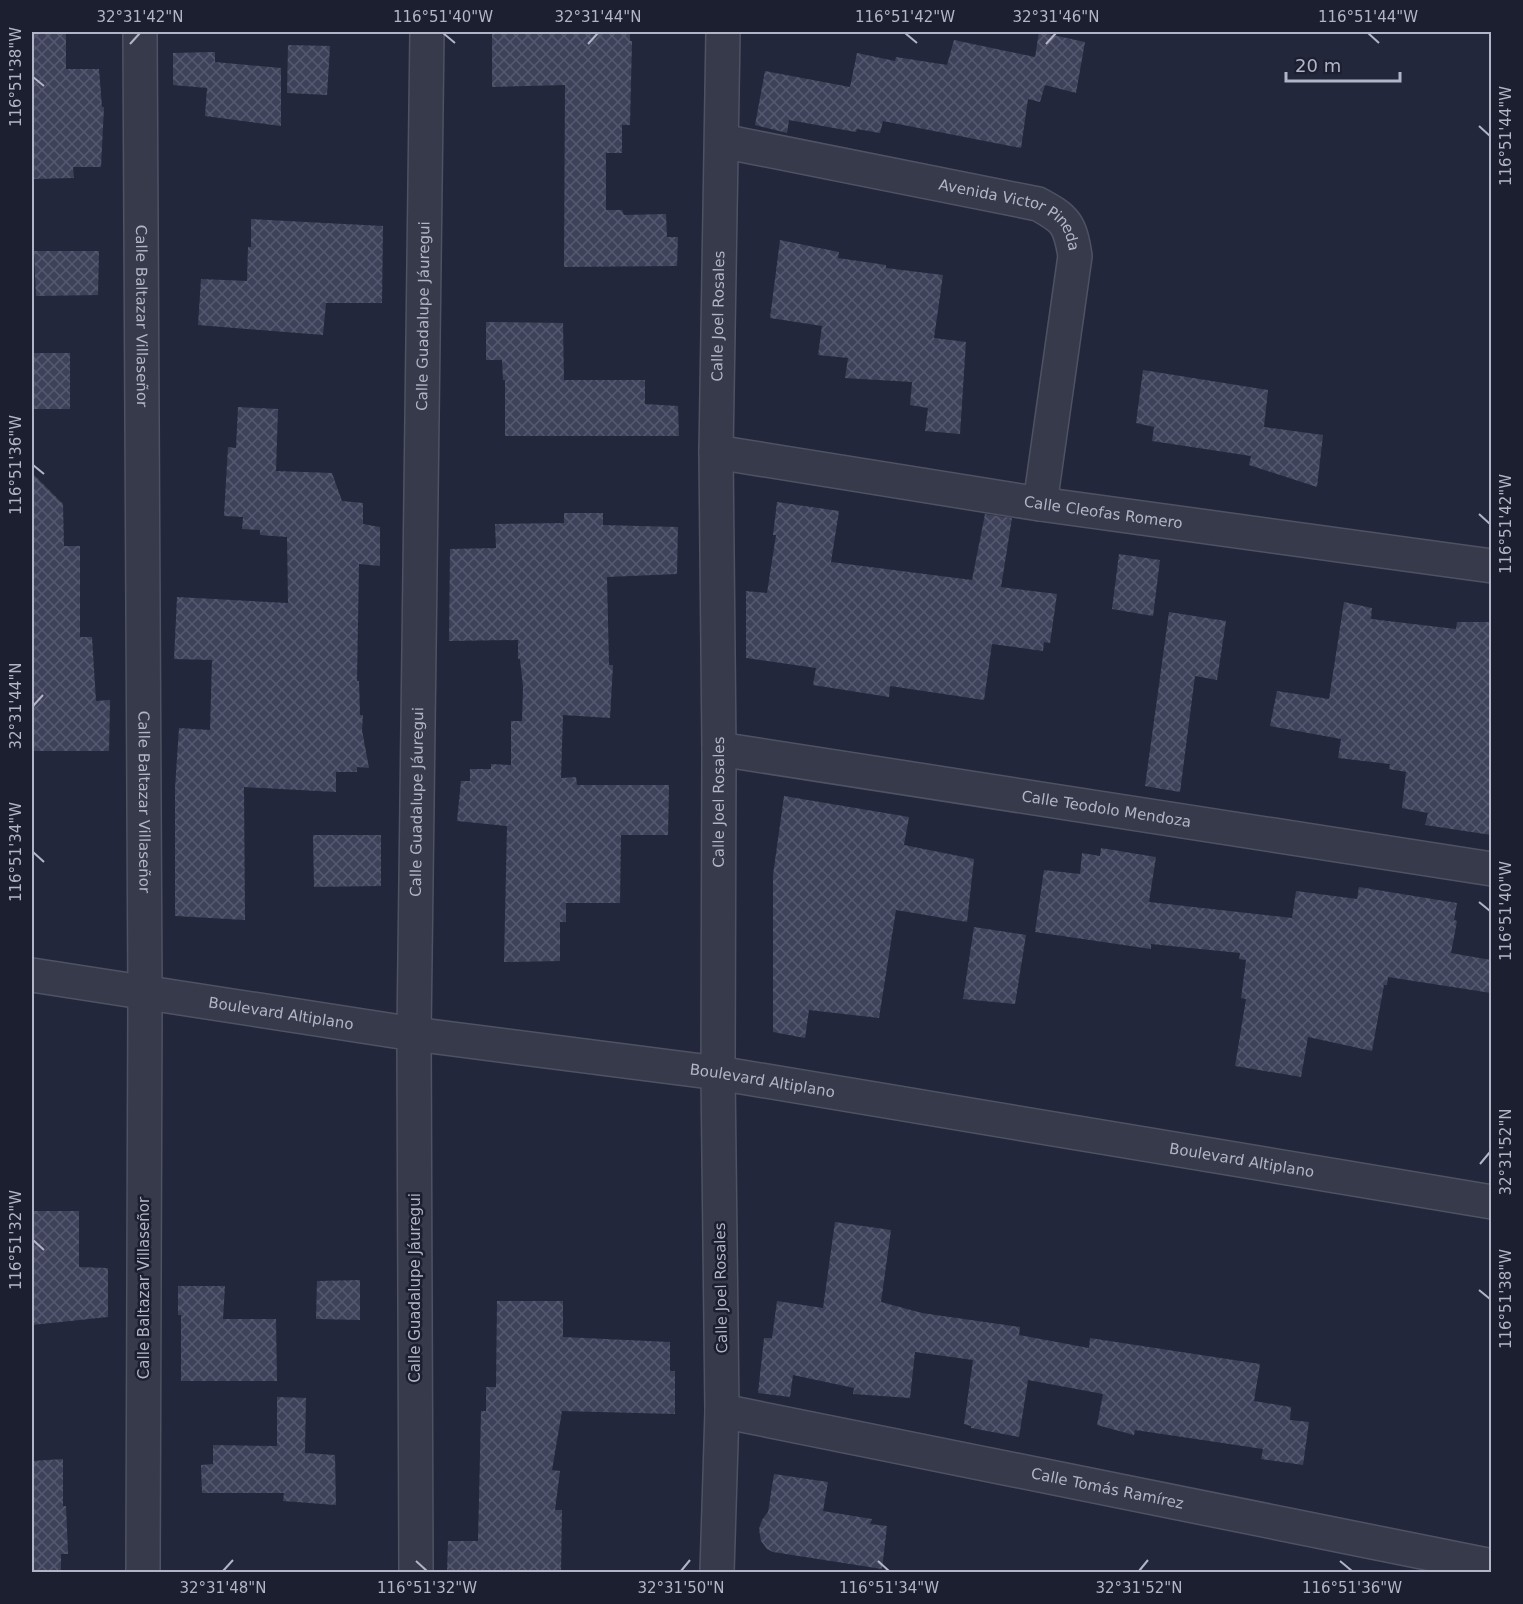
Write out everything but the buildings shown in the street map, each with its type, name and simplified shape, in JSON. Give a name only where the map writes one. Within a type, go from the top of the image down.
[{"type":"street","name":"Calle Baltazar Villaseñor","points":[[140,32],[145,994],[143,1572]]},
{"type":"street","name":"Calle Guadalupe Jáuregui","points":[[417,1572],[414,1034],[427,32]]},
{"type":"street","name":"Calle Joel Rosales","points":[[717,1572],[722,1411],[718,1073],[719,749],[716,452],[723,32]]},
{"type":"street","name":"Avenida Victor Pineda","points":[[722,141],[1038,204],[1059,216],[1072,234],[1075,256],[1040,504]]},
{"type":"street","name":"Calle Cleofas Romero","points":[[716,452],[1040,504],[1491,566]]},
{"type":"street","name":"Calle Teodolo Mendoza","points":[[719,749],[1491,869]]},
{"type":"street","name":"Boulevard Altiplano","points":[[32,975],[414,1034],[718,1073],[1491,1202]]},
{"type":"street","name":"Calle Tomás Ramírez","points":[[722,1411],[1491,1566]]}]
